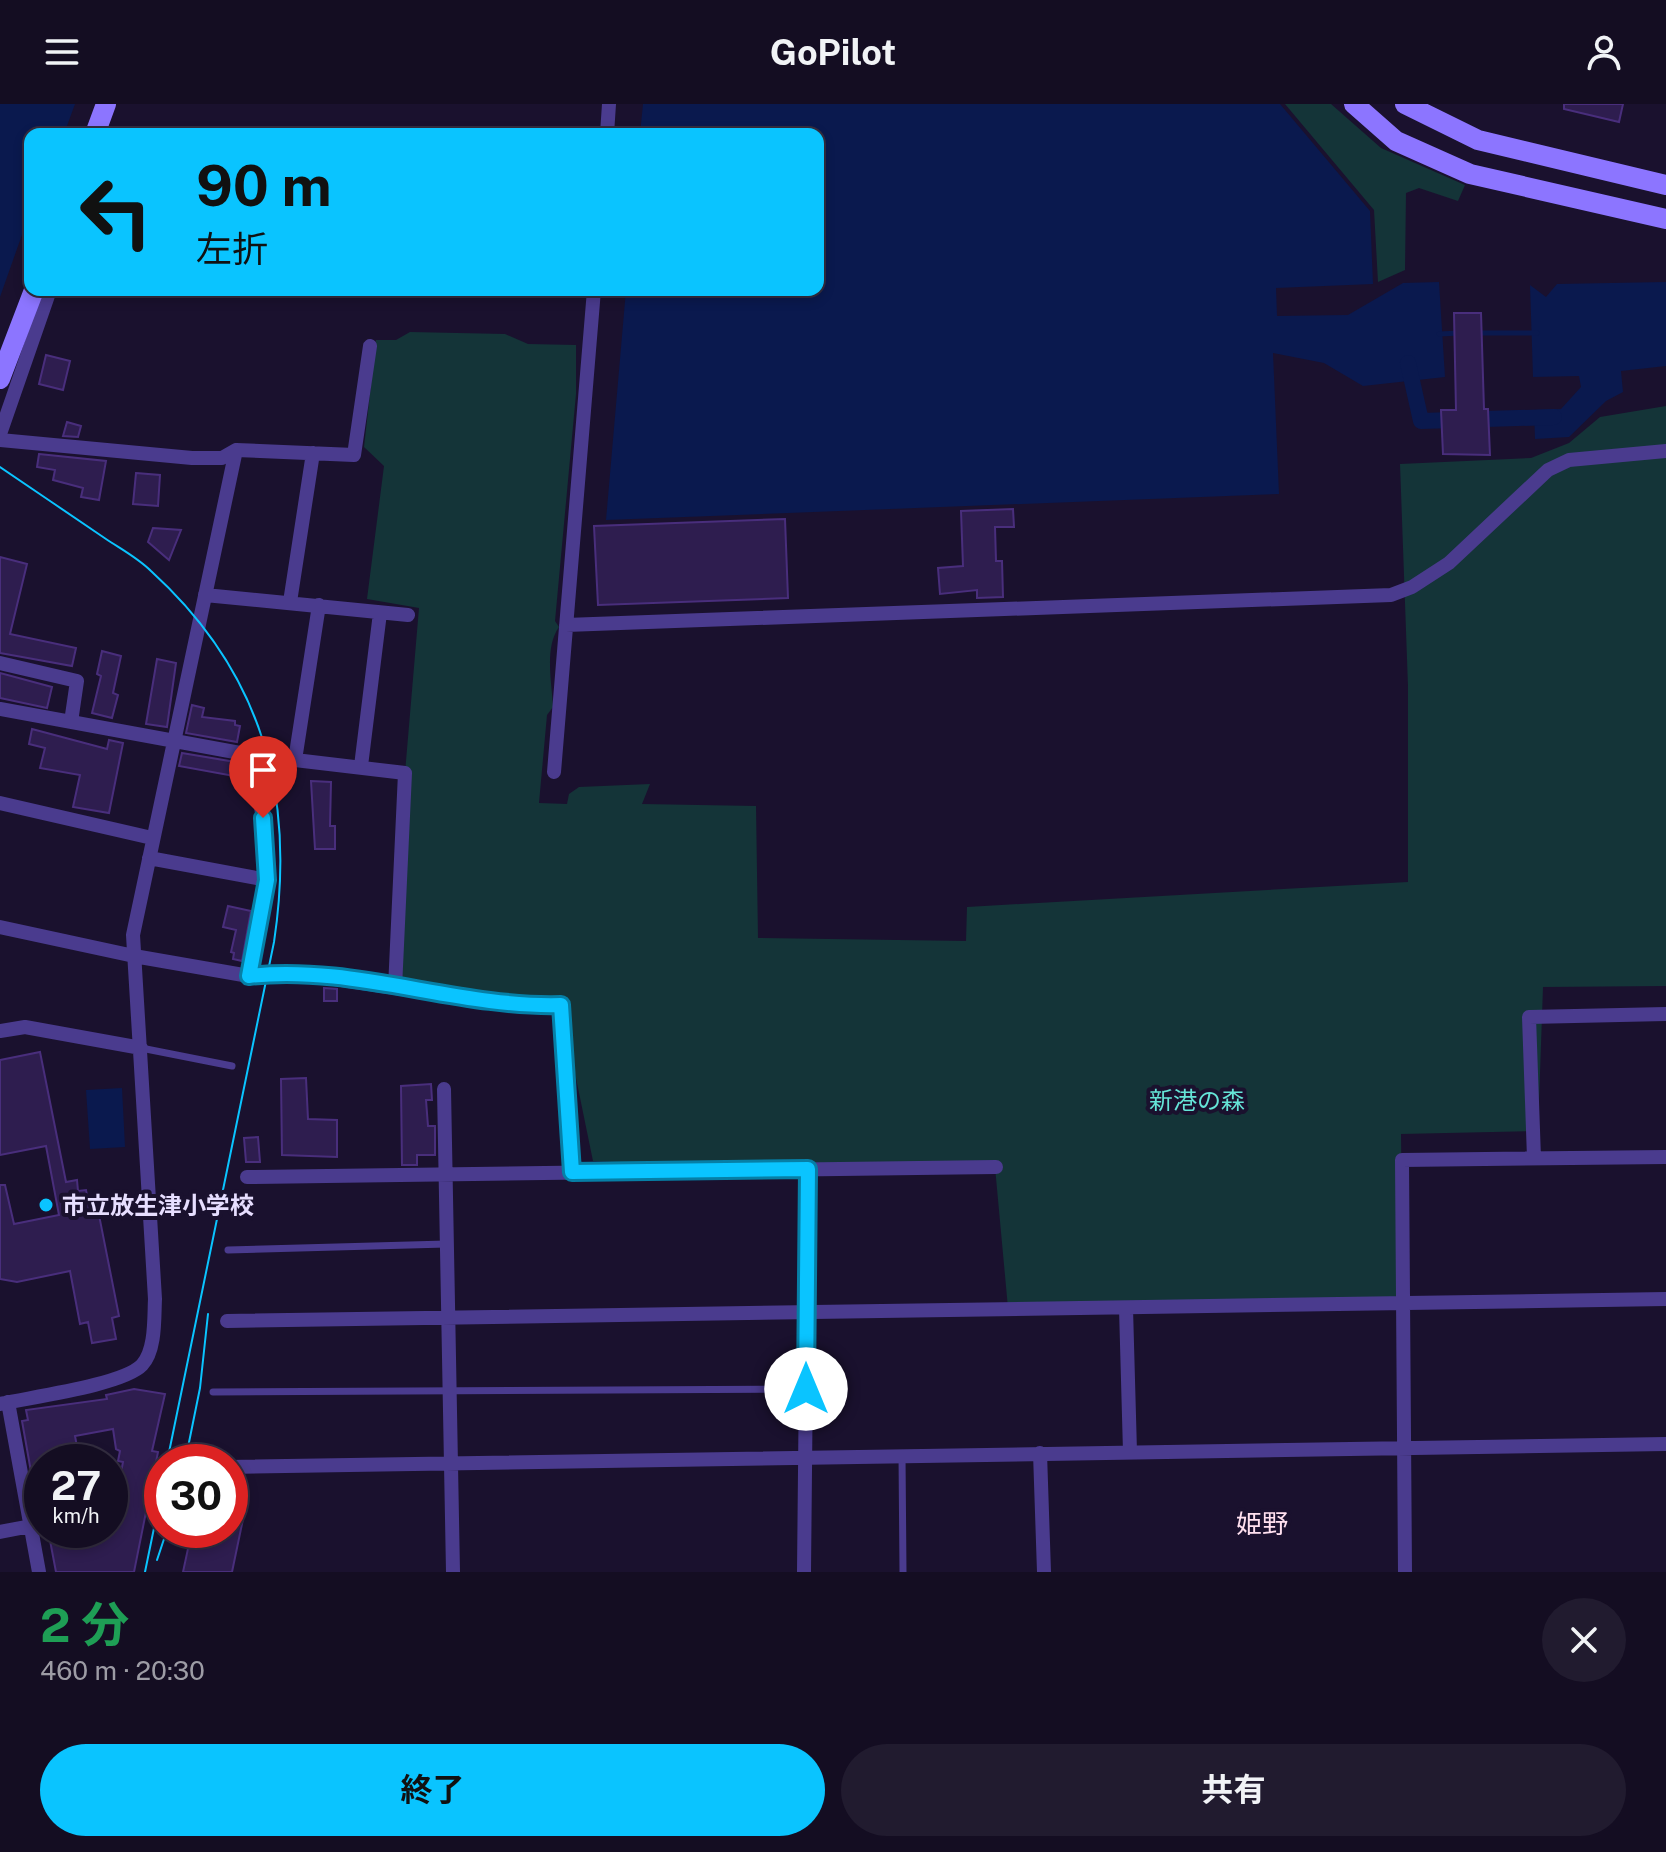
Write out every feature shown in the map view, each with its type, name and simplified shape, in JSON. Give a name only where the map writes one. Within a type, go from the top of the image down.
[{"type":"street","points":[[97,128],[106,104]]},
{"type":"street","points":[[607,128],[609,104]]},
{"type":"street","points":[[1354,104],[1396,141],[1470,174],[1666,219]]},
{"type":"street","points":[[1405,104],[1478,140],[1666,185]]},
{"type":"street","points":[[0,379],[32,296]]},
{"type":"street","points":[[48,296],[0,437],[192,458],[222,458],[236,450],[354,455],[370,346]]},
{"type":"street","points":[[554,772],[593,296]]},
{"type":"street","points":[[24,1494],[4,1403],[117,1379],[143,1364],[151,1346],[155,1299],[133,935],[236,450]]},
{"type":"street","points":[[566,625],[1391,595],[1412,587],[1449,563],[1548,470],[1569,460],[1666,451]]},
{"type":"street","points":[[290,602],[313,453]]},
{"type":"street","points":[[205,595],[408,615]]},
{"type":"street","points":[[319,605],[295,760],[405,773],[395,988]]},
{"type":"street","points":[[361,766],[380,613]]},
{"type":"street","points":[[0,663],[77,681],[71,722]]},
{"type":"street","points":[[0,709],[251,755],[263,818],[267,880],[249,976]]},
{"type":"street","points":[[0,803],[152,838]]},
{"type":"street","points":[[149,858],[267,880]]},
{"type":"street","points":[[0,927],[134,956],[249,976],[288,972],[515,1006],[561,1005],[572,1172]]},
{"type":"street","points":[[1534,1158],[1529,1017],[1666,1014]]},
{"type":"street","points":[[0,1031],[25,1027],[141,1048]]},
{"type":"street","points":[[444,1089],[453,1572]]},
{"type":"street","points":[[1405,1572],[1402,1160],[1666,1157]]},
{"type":"street","points":[[247,1177],[445,1177],[572,1172],[996,1167]]},
{"type":"street","points":[[804,1572],[808,1169]]},
{"type":"street","points":[[227,1321],[450,1315],[1666,1299]]},
{"type":"street","points":[[1126,1308],[1130,1452]]},
{"type":"street","points":[[248,1467],[1666,1444]]},
{"type":"street","points":[[1040,1453],[1044,1572]]},
{"type":"street","points":[[0,1532],[24,1527]]},
{"type":"street","points":[[35,1548],[39,1572]]},
{"type":"lane","points":[[141,1048],[232,1066]]},
{"type":"lane","points":[[228,1250],[449,1243]]},
{"type":"lane","points":[[213,1392],[450,1388],[806,1389]]},
{"type":"lane","points":[[902,1455],[903,1572]]},
{"type":"green space","points":[[1285,104],[1331,104],[1381,148],[1465,185],[1458,201],[1419,188],[1406,193],[1405,270],[1378,282],[1374,210]]},
{"type":"green space","name":"新港の森","points":[[410,332],[505,334],[528,344],[576,345],[576,394],[555,621],[559,627],[550,655],[553,707],[547,715],[539,803],[567,804],[569,794],[579,787],[650,784],[642,804],[756,806],[758,938],[966,941],[967,907],[1408,882],[1408,686],[1400,464],[1531,458],[1569,443],[1600,417],[1666,406],[1666,986],[1543,987],[1538,1131],[1401,1134],[1403,1302],[1008,1308],[995,1167],[808,1169],[593,1161],[561,1005],[395,988],[405,773],[419,608],[367,599],[384,466],[364,447],[376,340],[396,340]]},
{"type":"shaded area","points":[[0,104],[75,104],[66,128],[24,128],[24,229],[0,297]]},
{"type":"shaded area","points":[[643,104],[1280,104],[1370,211],[1373,284],[1276,288],[1277,316],[1348,315],[1403,283],[1439,282],[1445,377],[1363,386],[1324,363],[1273,353],[1279,494],[606,520],[625,296],[824,296],[824,128],[641,128]]},
{"type":"shaded area","points":[[1666,282],[1666,366],[1621,371],[1623,392],[1606,401],[1569,437],[1535,439],[1534,410],[1561,409],[1581,387],[1579,376],[1533,377],[1530,285],[1546,297],[1557,284]]},
{"type":"shaded area","points":[[122,1088],[125,1147],[90,1149],[86,1090]]},
{"type":"building","points":[[1564,104],[1623,104],[1619,122],[1564,109]]},
{"type":"building","points":[[1454,313],[1481,313],[1484,409],[1488,409],[1490,455],[1443,454],[1441,410],[1456,410]]},
{"type":"building","points":[[46,355],[70,361],[63,390],[39,384]]},
{"type":"building","points":[[67,422],[81,426],[78,437],[63,436]]},
{"type":"building","points":[[39,454],[106,461],[99,500],[81,497],[83,488],[53,480],[55,470],[37,467]]},
{"type":"building","points":[[136,473],[160,475],[158,506],[133,504]]},
{"type":"building","points":[[1013,509],[1014,527],[995,527],[996,561],[1002,561],[1003,597],[977,598],[977,590],[940,594],[938,568],[963,566],[961,511]]},
{"type":"building","points":[[785,519],[788,598],[598,605],[594,526]]},
{"type":"building","points":[[153,528],[181,530],[169,560],[148,542]]},
{"type":"building","points":[[0,557],[27,564],[10,634],[76,648],[72,666],[0,653]]},
{"type":"building","points":[[102,651],[121,656],[113,693],[118,695],[112,718],[92,713],[101,676],[97,674]]},
{"type":"building","points":[[157,659],[176,663],[167,727],[146,724]]},
{"type":"building","points":[[0,673],[52,687],[47,708],[0,698]]},
{"type":"building","points":[[192,705],[204,708],[202,717],[235,721],[235,725],[240,726],[237,742],[186,733]]},
{"type":"building","points":[[32,729],[107,749],[109,740],[123,743],[109,813],[73,807],[80,775],[40,768],[45,748],[29,744]]},
{"type":"building","points":[[182,753],[241,763],[245,778],[179,766]]},
{"type":"building","points":[[311,781],[331,782],[330,826],[335,826],[335,849],[315,849]]},
{"type":"building","points":[[228,906],[251,911],[242,961],[233,959],[234,953],[231,952],[236,930],[223,927]]},
{"type":"building","points":[[324,988],[337,989],[337,1001],[324,1001]]},
{"type":"building","points":[[40,1052],[66,1182],[77,1180],[78,1191],[86,1190],[90,1211],[98,1210],[119,1316],[112,1318],[116,1339],[92,1343],[88,1322],[80,1324],[70,1271],[17,1282],[0,1279],[0,1185],[5,1185],[14,1224],[59,1215],[46,1146],[0,1155],[0,1060]]},
{"type":"building","points":[[306,1078],[308,1119],[337,1120],[337,1157],[282,1155],[281,1079]]},
{"type":"building","points":[[431,1084],[432,1100],[426,1100],[428,1126],[435,1126],[435,1155],[417,1155],[417,1165],[402,1165],[401,1086]]},
{"type":"building","points":[[258,1137],[260,1162],[246,1162],[244,1138]]},
{"type":"building","points":[[134,1389],[165,1394],[154,1444],[144,1444],[144,1522],[134,1572],[56,1572],[51,1548],[128,1548],[128,1444],[115,1444],[113,1429],[75,1436],[76,1444],[26,1444],[22,1421],[28,1420],[26,1410],[107,1399],[106,1395]]},
{"type":"building","points":[[188,1548],[237,1548],[232,1572],[183,1572]]},
{"type":"waterway","points":[[1439,334],[1461,333]]},
{"type":"waterway","points":[[1475,333],[1537,333]]},
{"type":"waterway","points":[[1408,363],[1421,421],[1554,417]]},
{"type":"tram line","points":[[0,467],[141,562],[189,610],[221,651],[245,695],[263,740],[274,787],[280,837],[280,888],[274,942],[171,1444]]},
{"type":"tram line","points":[[189,1444],[200,1388],[208,1314]]},
{"type":"tram line","points":[[145,1572],[150,1548]]},
{"type":"tram line","points":[[157,1560],[161,1548]]},
{"type":"place","name":"市立放生津小学校","points":[[46,1205]]},
{"type":"district","name":"姫野","points":[[1262,1523]]},
{"type":"route","points":[[263,818],[267,880],[249,976],[288,972],[515,1006],[561,1005],[572,1172],[808,1169],[806,1389]]}]
